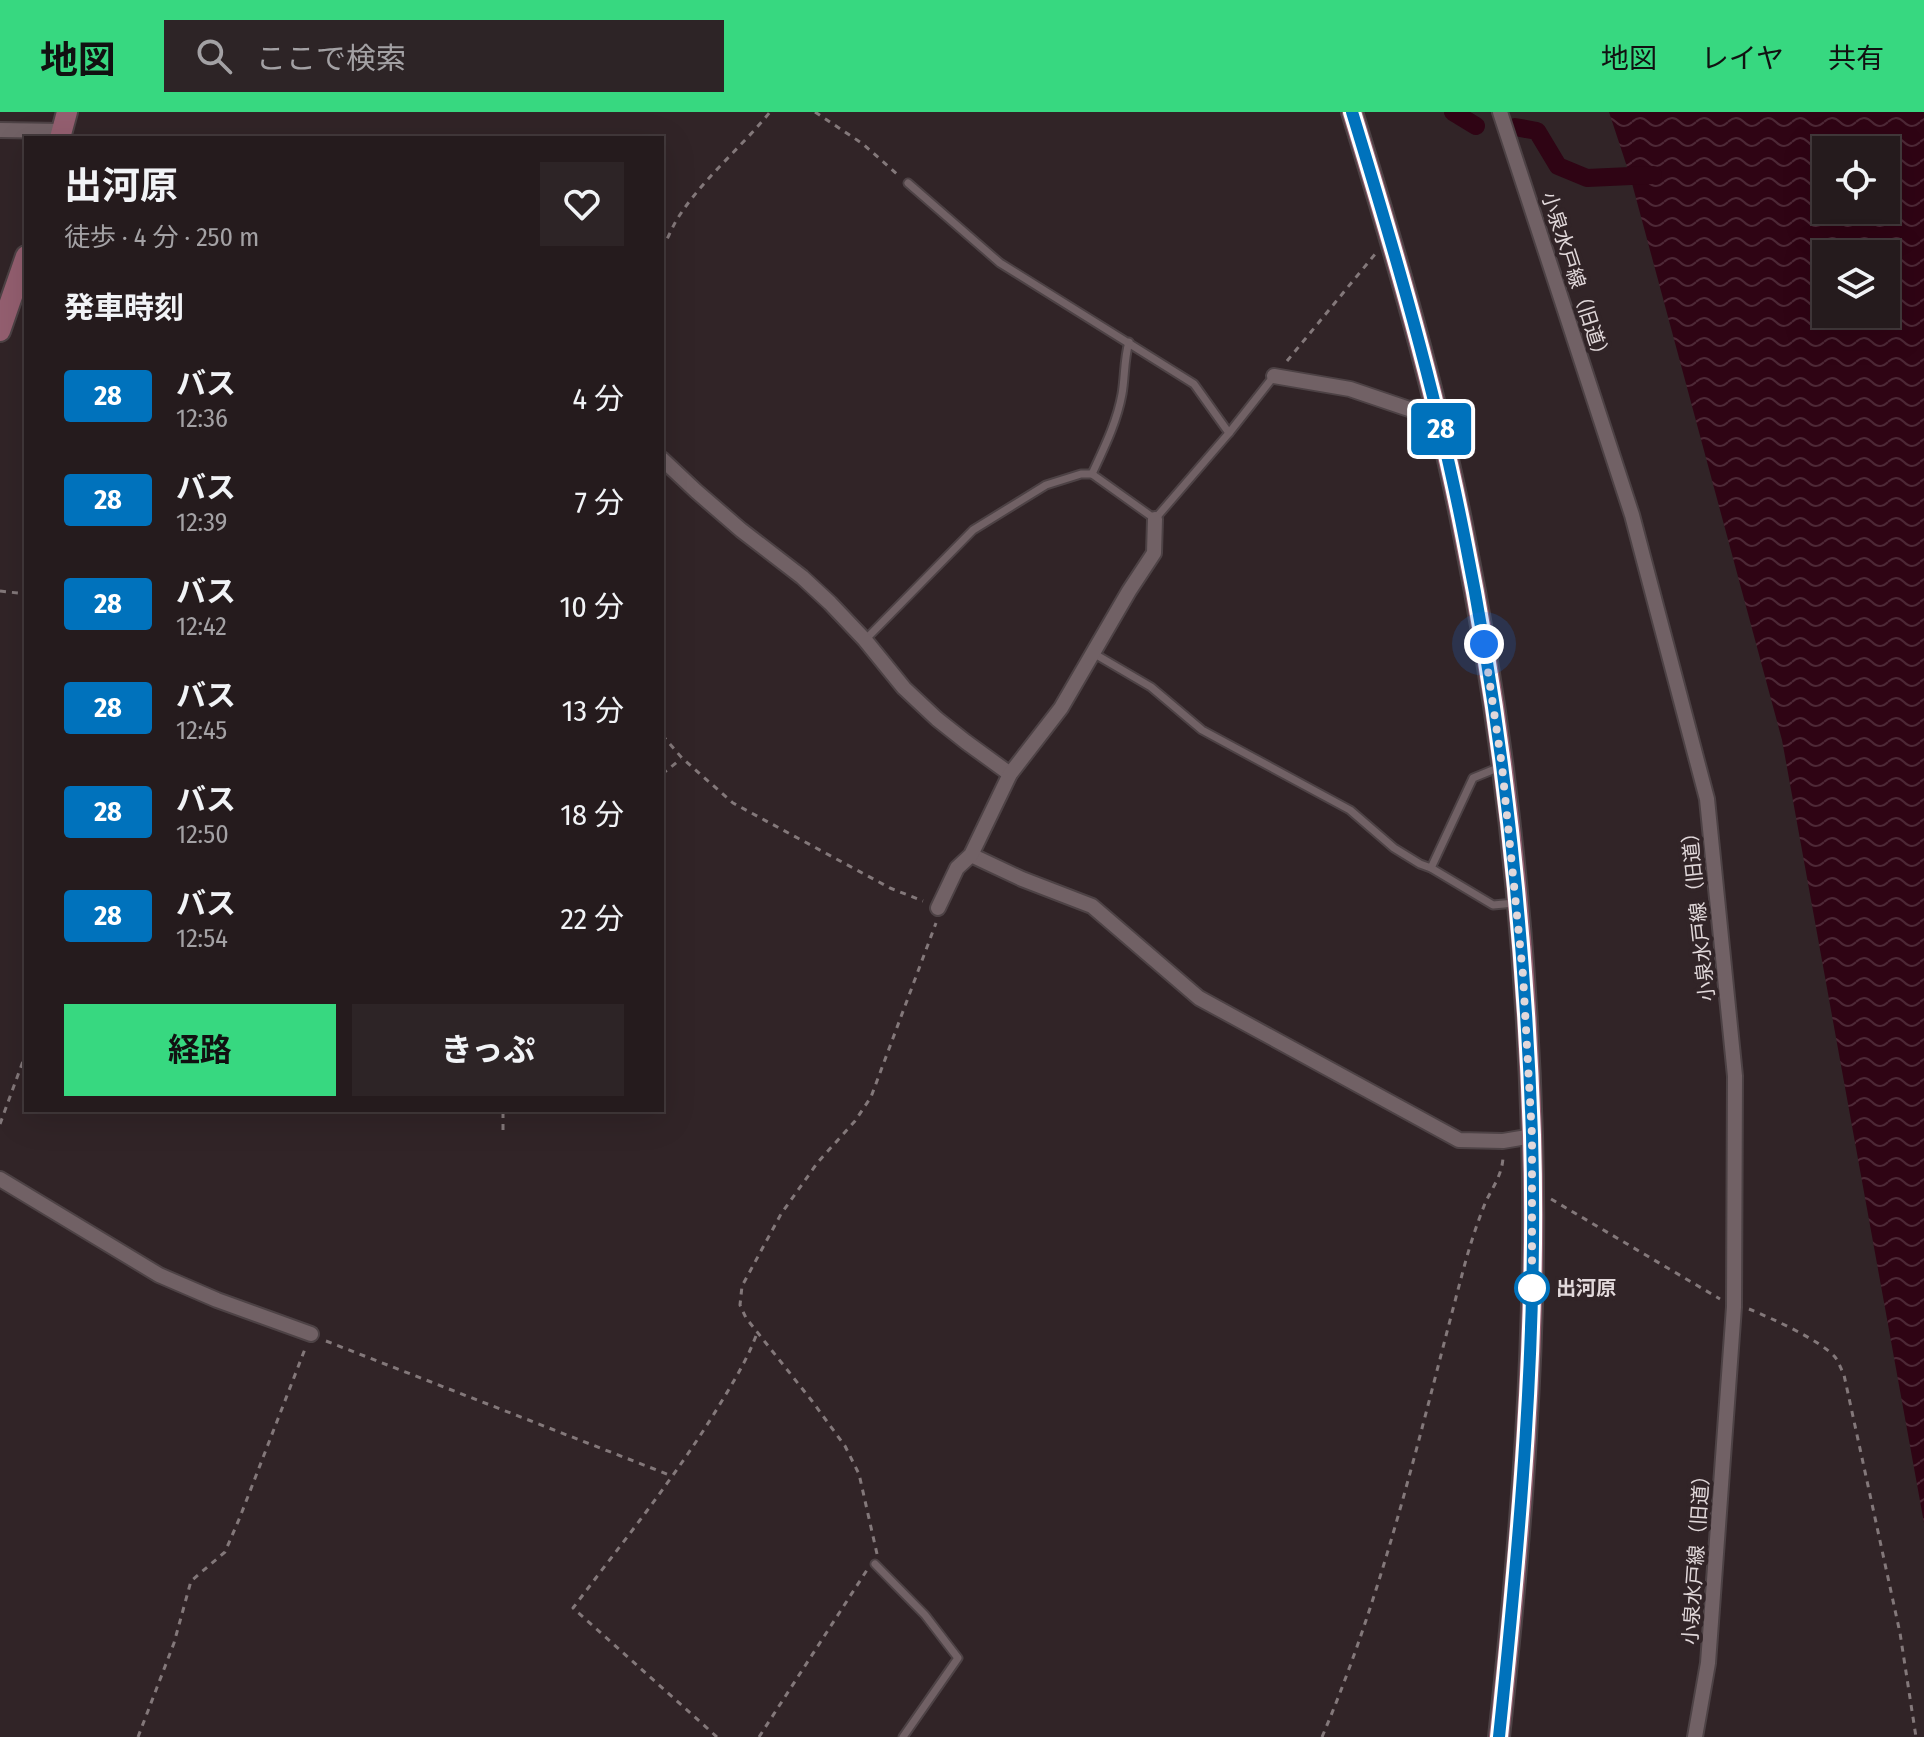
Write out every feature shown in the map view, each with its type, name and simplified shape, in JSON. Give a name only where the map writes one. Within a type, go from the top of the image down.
[{"type":"main road","points":[[1352,112],[1391,239],[1435,405],[1464,534],[1502,766],[1517,902],[1529,1058],[1533,1194],[1528,1402],[1513,1605],[1499,1737]]},
{"type":"main road","points":[[0,331],[23,280]]},
{"type":"street","name":"小泉水戸線（旧道）","points":[[1500,112],[1632,515],[1707,799],[1735,1076],[1734,1307],[1708,1663],[1695,1737]]},
{"type":"street","points":[[0,130],[63,127]]},
{"type":"street","points":[[1274,376],[1350,389],[1409,409],[1435,405]]},
{"type":"street","points":[[664,461],[741,530],[802,577],[865,640],[904,688],[966,742],[1010,774]]},
{"type":"street","points":[[938,908],[957,868],[971,855],[1010,774],[1061,708],[1154,553],[1155,519]]},
{"type":"street","points":[[971,855],[1092,906],[1199,998],[1445,1133],[1459,1140],[1503,1141],[1532,1136]]},
{"type":"street","points":[[0,1179],[159,1275],[311,1334]]},
{"type":"lane","points":[[908,183],[1000,263],[1194,384],[1229,433]]},
{"type":"lane","points":[[1092,474],[1108,440],[1122,394],[1129,342]]},
{"type":"lane","points":[[865,640],[973,530],[1046,485],[1081,474],[1092,474],[1155,519],[1274,376]]},
{"type":"lane","points":[[1093,653],[1151,687],[1202,730],[1350,810],[1394,848],[1420,864],[1493,905],[1517,902]]},
{"type":"lane","points":[[1431,868],[1473,778],[1502,766]]},
{"type":"lane","points":[[875,1564],[925,1615],[958,1658],[903,1737]]},
{"type":"path","points":[[664,245],[704,184],[770,112]]},
{"type":"path","points":[[815,112],[863,144],[908,183]]},
{"type":"path","points":[[1274,376],[1369,260],[1391,239]]},
{"type":"path","points":[[0,591],[24,594]]},
{"type":"path","points":[[664,737],[682,758],[733,803],[890,888],[938,908],[936,924],[871,1097],[781,1214],[742,1286],[740,1305],[746,1318],[845,1446],[859,1474],[877,1550],[875,1564],[865,1571],[759,1737]]},
{"type":"path","points":[[664,772],[682,758]]},
{"type":"path","points":[[0,1124],[24,1058]]},
{"type":"path","points":[[503,1112],[503,1130]]},
{"type":"path","points":[[1322,1737],[1361,1638],[1401,1511],[1464,1267],[1485,1204],[1499,1178],[1503,1141]]},
{"type":"path","points":[[1533,1194],[1556,1200],[1734,1307],[1747,1308],[1770,1317],[1822,1346],[1836,1358],[1844,1375],[1900,1633],[1916,1737]]},
{"type":"path","points":[[717,1737],[573,1608],[710,1420],[749,1355],[757,1333]]},
{"type":"path","points":[[138,1737],[174,1643],[191,1581],[225,1552],[311,1334],[672,1476]]},
{"type":"water","points":[[1609,112],[1924,112],[1924,1523],[1782,740],[1630,176]]},
{"type":"waterway","points":[[1453,112],[1476,126]]},
{"type":"waterway","points":[[1515,127],[1537,131],[1558,166],[1587,178],[1653,175]]},
{"type":"bus line","name":"28","points":[[1352,112],[1416,329],[1464,534],[1502,766],[1517,902],[1532,1136],[1531,1312],[1523,1494],[1499,1737]]},
{"type":"place","name":"出河原","points":[[1532,1288]]},
{"type":"route","points":[[1484,644],[1502,766],[1523,975],[1532,1136],[1532,1288]]}]
